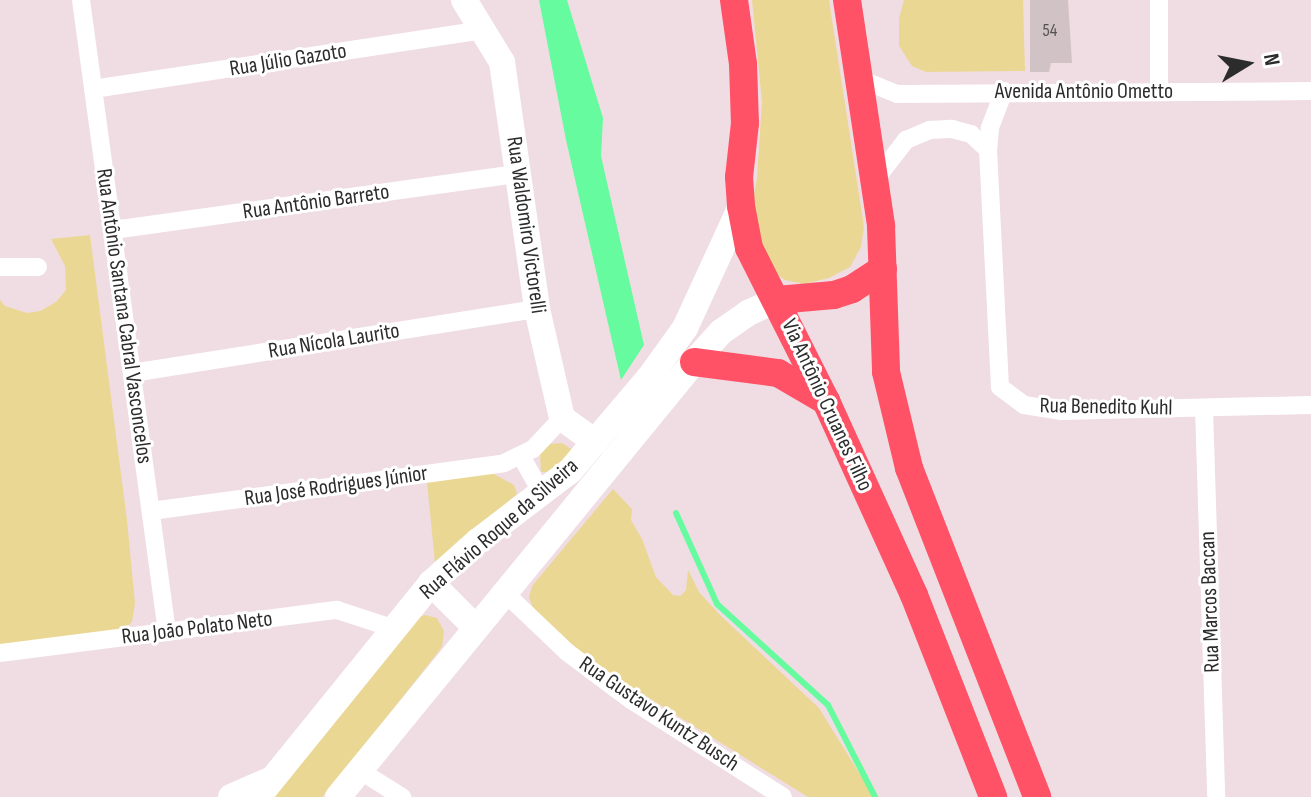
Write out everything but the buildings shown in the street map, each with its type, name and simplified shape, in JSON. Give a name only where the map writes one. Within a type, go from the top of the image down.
[{"type":"main road","name":"Via Antônio Cruanes Filho","points":[[734,0],[743,64],[745,123],[739,177],[749,248],[826,401],[914,595],[993,797]]},
{"type":"main road","points":[[847,0],[875,180],[883,269],[886,372],[909,468],[1037,797]]},
{"type":"main road","points":[[777,300],[834,295],[852,289],[883,269]]},
{"type":"main road","points":[[694,362],[778,373],[826,401]]},
{"type":"street","name":"Rua Antônio Santana Cabral Vasconcelos","points":[[81,0],[167,632]]},
{"type":"street","name":"Rua Waldomiro Victorelli","points":[[464,0],[502,62],[537,309],[562,418]]},
{"type":"street","points":[[1159,0],[1159,92]]},
{"type":"street","name":"Rua Júlio Gazoto","points":[[93,89],[482,30]]},
{"type":"street","name":"Avenida Antônio Ometto","points":[[860,79],[897,94],[1311,91]]},
{"type":"street","name":"Rua Benedito Kuhl","points":[[1004,91],[990,128],[988,150],[1000,387],[1024,405],[1061,411],[1311,405]]},
{"type":"street","points":[[875,180],[906,140],[930,130],[952,129],[971,134],[988,150]]},
{"type":"street","name":"Rua Antônio Barreto","points":[[113,230],[519,174]]},
{"type":"street","name":"Rua Flávio Roque da Silveira","points":[[265,788],[431,583],[478,541],[543,495],[570,471],[649,378],[685,328],[741,206]]},
{"type":"street","points":[[0,267],[38,267]]},
{"type":"street","name":"Rua Flávio Roque da Silveira","points":[[338,797],[474,626],[505,593],[694,362],[721,332],[748,313],[777,300]]},
{"type":"street","name":"Rua Nícola Laurito","points":[[132,373],[537,309]]},
{"type":"street","name":"Rua Marcos Baccan","points":[[1204,408],[1216,797]]},
{"type":"street","points":[[562,418],[595,442]]},
{"type":"street","name":"Rua José Rodrigues Júnior","points":[[151,511],[504,463],[521,456],[562,418]]},
{"type":"street","points":[[521,456],[543,495]]},
{"type":"street","points":[[431,583],[474,626]]},
{"type":"street","name":"Rua Gustavo Kuntz Busch","points":[[505,593],[567,652],[631,700],[783,797]]},
{"type":"street","name":"Rua João Polato Neto","points":[[0,653],[337,610],[392,628]]},
{"type":"street","points":[[359,770],[402,797]]},
{"type":"street","points":[[231,797],[265,788]]},
{"type":"shaded area","points":[[539,0],[567,0],[603,118],[601,156],[644,345],[621,380],[566,140]]},
{"type":"shaded area","points":[[752,0],[829,0],[864,227],[861,247],[850,267],[829,278],[804,284],[785,280],[764,266],[749,219],[757,178],[762,102]]},
{"type":"shaded area","points":[[904,0],[1023,0],[1025,71],[926,72],[912,66],[899,46],[899,18]]},
{"type":"shaded area","points":[[90,235],[127,520],[135,603],[132,622],[117,635],[0,649],[0,300],[5,306],[27,313],[40,311],[56,302],[66,290],[65,266],[51,239]]},
{"type":"shaded area","points":[[562,443],[574,451],[549,472],[541,472],[540,454],[549,444]]},
{"type":"shaded area","points":[[490,472],[514,485],[517,494],[435,563],[427,482]]},
{"type":"shaded area","points":[[613,489],[632,509],[631,520],[642,539],[656,577],[673,595],[680,596],[686,590],[688,570],[699,592],[720,615],[819,708],[874,797],[808,797],[591,662],[533,609],[529,597],[532,586]]},
{"type":"shaded area","points":[[425,615],[437,618],[444,631],[442,647],[351,763],[322,797],[271,797],[413,619]]},
{"type":"waterway","points":[[676,513],[717,604],[828,705],[875,797]]}]
